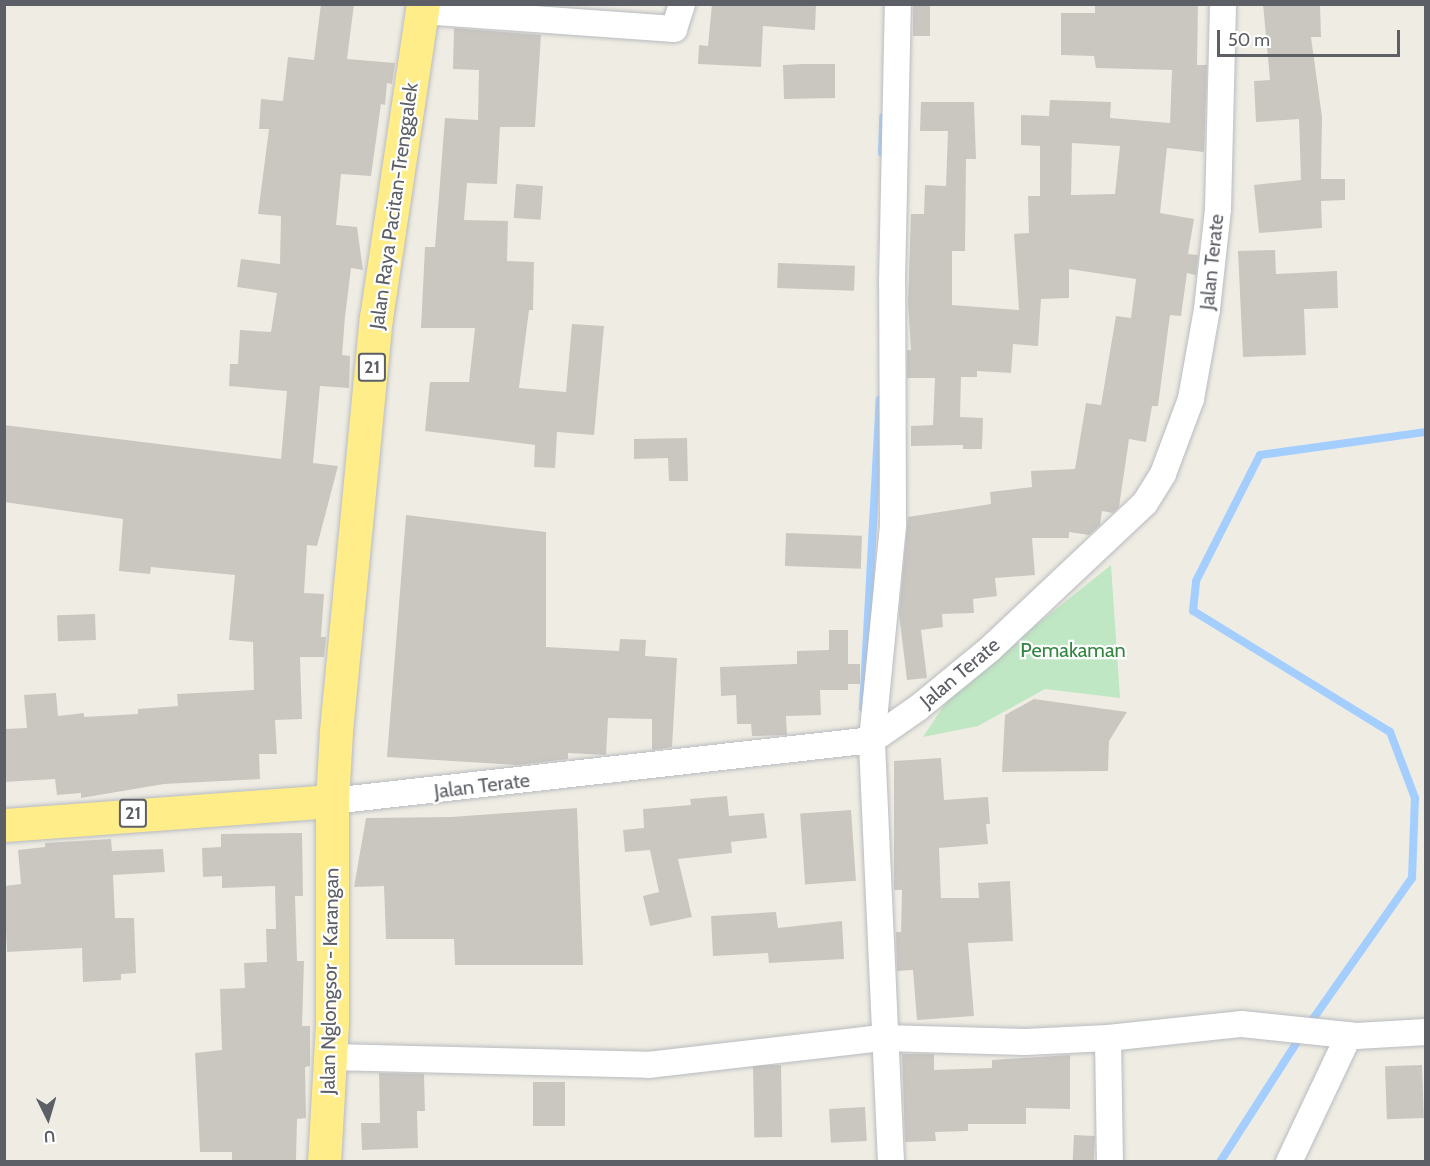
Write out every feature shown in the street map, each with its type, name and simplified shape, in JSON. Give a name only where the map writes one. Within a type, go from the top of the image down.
[{"type":"highway","name":"Jalan Raya Pacitan-Trenggalek","points":[[332,801],[336,731],[376,318],[423,8]]},
{"type":"highway","name":"21","points":[[4,825],[148,812],[261,808],[332,801]]},
{"type":"highway","name":"Jalan Nglongsor - Karangan","points":[[324,1161],[331,1057],[332,801]]},
{"type":"street","points":[[423,8],[674,29],[682,4]]},
{"type":"street","points":[[891,1161],[883,1038],[872,740],[893,524],[892,284],[898,4]]},
{"type":"street","name":"Jalan Terate","points":[[332,801],[872,740],[990,649],[1124,526],[1164,474],[1191,399],[1207,309],[1218,209],[1223,4]]},
{"type":"street","points":[[331,1057],[648,1065],[883,1038],[1025,1042],[1108,1038],[1250,1025],[1343,1034],[1425,1032]]},
{"type":"street","points":[[1289,1161],[1343,1034]]},
{"type":"street","points":[[1108,1038],[1110,1161]]},
{"type":"green space","name":"Pemakaman","points":[[1111,565],[1120,698],[1045,689],[978,726],[923,737],[953,692]]},
{"type":"building","points":[[321,4],[354,4],[347,59],[395,63],[392,84],[387,83],[385,105],[381,104],[371,176],[341,174],[336,225],[357,227],[363,270],[351,268],[345,317],[342,355],[350,356],[349,388],[320,386],[313,463],[338,466],[317,546],[307,545],[304,593],[324,594],[321,637],[326,637],[324,657],[300,657],[302,719],[275,720],[277,754],[259,754],[260,779],[164,784],[81,798],[81,793],[57,795],[55,779],[4,782],[4,729],[27,728],[24,695],[56,693],[58,716],[84,713],[84,717],[138,714],[138,709],[178,706],[177,694],[254,690],[253,642],[229,640],[235,575],[151,567],[150,574],[119,571],[123,519],[4,502],[4,425],[281,459],[287,391],[229,386],[230,364],[238,364],[240,330],[271,332],[277,293],[237,287],[241,259],[280,264],[281,216],[258,214],[269,129],[259,129],[261,99],[283,101],[288,57],[314,60]]},
{"type":"building","points":[[712,4],[816,4],[815,30],[763,26],[761,67],[698,64],[699,45],[708,46]]},
{"type":"building","points":[[1198,4],[1197,65],[1207,65],[1204,152],[1167,148],[1160,213],[1194,219],[1188,254],[1198,255],[1196,275],[1187,273],[1181,316],[1170,315],[1158,406],[1152,406],[1146,442],[1129,439],[1119,507],[1113,513],[1102,511],[1100,525],[1089,535],[1069,532],[1069,538],[1032,538],[1035,575],[995,578],[997,596],[973,599],[974,613],[942,614],[943,627],[921,630],[927,678],[907,680],[899,614],[908,517],[991,504],[990,492],[1032,487],[1031,471],[1075,469],[1086,403],[1101,405],[1116,316],[1131,318],[1136,279],[1069,269],[1069,298],[1041,299],[1038,346],[1013,344],[1011,373],[977,371],[977,377],[961,377],[960,417],[983,418],[982,449],[963,449],[963,445],[911,446],[911,426],[933,425],[935,378],[907,378],[907,350],[911,350],[908,302],[911,214],[924,214],[925,185],[946,186],[948,131],[920,131],[921,102],[974,102],[976,159],[966,159],[965,251],[952,251],[952,305],[1019,310],[1014,234],[1029,233],[1028,196],[1040,196],[1040,146],[1021,145],[1021,115],[1049,116],[1050,100],[1111,102],[1110,118],[1170,123],[1172,70],[1096,68],[1094,56],[1061,55],[1061,13],[1095,13],[1095,5]],"holes":[[[1072,143],[1120,146],[1115,194],[1071,195]]]},
{"type":"building","points":[[1263,4],[1320,4],[1321,37],[1311,37],[1322,117],[1321,179],[1345,179],[1345,200],[1321,201],[1322,228],[1259,233],[1254,185],[1301,180],[1299,119],[1256,122],[1254,81],[1270,80]]},
{"type":"building","points":[[913,6],[930,6],[930,36],[913,36]]},
{"type":"building","points":[[454,28],[541,35],[535,127],[500,127],[497,184],[467,183],[464,220],[508,221],[507,261],[534,262],[533,310],[529,310],[519,388],[566,392],[572,324],[604,326],[594,435],[557,432],[555,468],[534,467],[535,445],[425,431],[430,382],[469,382],[475,328],[421,328],[425,247],[435,247],[445,118],[478,120],[479,70],[453,69]]},
{"type":"building","points":[[835,64],[835,98],[784,99],[783,65]]},
{"type":"building","points":[[516,184],[543,186],[541,220],[514,218]]},
{"type":"building","points":[[1275,250],[1276,274],[1337,271],[1338,308],[1304,309],[1306,355],[1243,357],[1238,251]]},
{"type":"building","points":[[778,263],[855,266],[854,291],[777,288]]},
{"type":"building","points":[[687,438],[688,481],[669,481],[668,458],[634,459],[634,439]]},
{"type":"building","points":[[406,515],[546,532],[546,647],[619,651],[620,639],[646,640],[645,656],[677,658],[672,747],[652,750],[652,719],[608,718],[606,755],[568,753],[568,759],[518,765],[387,757]]},
{"type":"building","points":[[786,533],[862,536],[861,569],[785,566]]},
{"type":"building","points":[[95,614],[96,640],[58,641],[57,615]]},
{"type":"building","points":[[829,630],[848,630],[848,664],[860,664],[860,684],[848,684],[848,690],[820,690],[821,715],[786,716],[787,735],[752,736],[751,724],[737,724],[736,695],[721,696],[720,667],[797,664],[797,651],[829,650]]},
{"type":"building","points":[[1034,699],[1127,712],[1109,741],[1108,771],[1002,772],[1005,715]]},
{"type":"building","points":[[941,758],[944,800],[988,797],[990,824],[986,824],[988,844],[939,848],[941,898],[979,898],[978,883],[1010,881],[1013,941],[968,943],[974,1016],[917,1020],[913,970],[897,971],[896,932],[901,932],[902,890],[894,890],[894,761]]},
{"type":"building","points":[[727,796],[729,816],[764,813],[767,838],[731,842],[732,853],[678,859],[692,917],[650,926],[643,896],[659,892],[650,850],[625,852],[623,830],[644,828],[643,809],[691,805],[690,799]]},
{"type":"building","points":[[577,808],[583,965],[455,965],[454,939],[386,939],[384,886],[354,887],[366,818],[451,817]]},
{"type":"building","points":[[851,810],[856,881],[805,884],[800,814]]},
{"type":"building","points":[[302,833],[303,896],[295,896],[297,961],[304,961],[302,1026],[310,1026],[310,1066],[305,1067],[306,1118],[297,1119],[296,1161],[232,1161],[232,1152],[200,1152],[195,1053],[222,1050],[220,989],[245,988],[244,963],[267,962],[266,929],[276,929],[275,886],[222,888],[222,876],[203,877],[202,848],[221,847],[221,834]]},
{"type":"building","points":[[111,839],[112,851],[163,849],[165,872],[113,875],[115,918],[134,918],[136,973],[121,974],[121,980],[83,982],[82,948],[7,952],[4,886],[21,884],[18,850],[45,847],[45,843]]},
{"type":"building","points":[[776,912],[778,928],[842,921],[844,959],[769,963],[768,953],[713,956],[711,916]]},
{"type":"building","points":[[902,1054],[934,1054],[934,1070],[992,1068],[992,1060],[1070,1055],[1070,1109],[1026,1108],[1026,1124],[968,1124],[968,1131],[935,1132],[936,1141],[905,1142]]},
{"type":"building","points":[[753,1065],[781,1065],[782,1137],[754,1137]]},
{"type":"building","points":[[1422,1065],[1424,1118],[1387,1119],[1385,1066]]},
{"type":"building","points":[[379,1073],[424,1074],[425,1111],[417,1111],[418,1148],[362,1150],[361,1123],[380,1123]]},
{"type":"building","points":[[533,1082],[565,1082],[565,1126],[533,1126]]},
{"type":"building","points":[[865,1107],[867,1141],[831,1143],[829,1109]]},
{"type":"building","points":[[1074,1135],[1095,1136],[1094,1162],[1073,1161]]},
{"type":"waterway","points":[[882,153],[883,117]]},
{"type":"waterway","points":[[863,708],[880,399]]},
{"type":"waterway","points":[[1308,1026],[1412,878],[1415,798],[1390,732],[1193,611],[1196,581],[1260,455],[1426,432]]},
{"type":"waterway","points":[[1220,1162],[1301,1036]]}]
